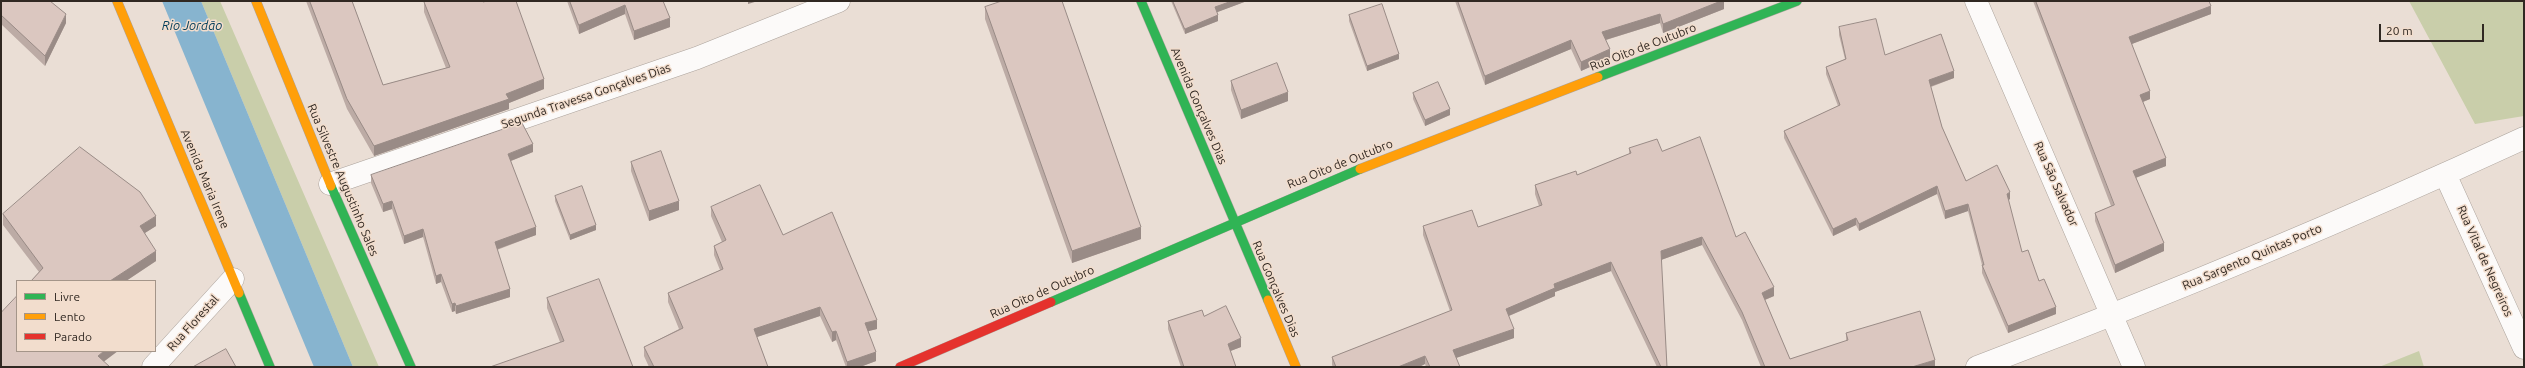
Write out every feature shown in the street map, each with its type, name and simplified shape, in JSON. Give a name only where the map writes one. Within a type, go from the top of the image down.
[{"type":"street","name":"Avenida Maria Irene","points":[[117,1],[270,367]]},
{"type":"street","name":"Rua Silvestre Augustinho Sales","points":[[256,1],[330,184],[411,367]]},
{"type":"street","name":"Segunda Travessa Gonçalves Dias","points":[[330,184],[697,58],[839,1]]},
{"type":"street","name":"Avenida Gonçalves Dias","points":[[1141,1],[1234,221]]},
{"type":"street","name":"Rua Oito de Outubro","points":[[900,367],[1234,221],[1347,174],[1797,1]]},
{"type":"street","name":"Rua São Salvador","points":[[1976,1],[2114,315],[2134,367]]},
{"type":"street","name":"Rua Sargento Quintas Porto","points":[[1977,367],[2114,315],[2445,174],[2524,138]]},
{"type":"street","name":"Rua Vital de Negreiros","points":[[2445,174],[2524,348]]},
{"type":"street","name":"Rua Gonçalves Dias","points":[[1234,221],[1296,367]]},
{"type":"street","name":"Rua Florestal","points":[[153,367],[234,278]]},
{"type":"green space","points":[[201,1],[220,1],[379,367],[353,367]]},
{"type":"green space","points":[[2409,1],[2524,1],[2524,116],[2475,124]]},
{"type":"green space","points":[[2419,351],[2424,367],[2379,367]]},
{"type":"water","name":"Rio Jordão","points":[[162,1],[201,1],[353,367],[314,367]]},
{"type":"building","points":[[1,1],[50,1],[66,14],[45,56],[1,15]]},
{"type":"building","points":[[310,1],[352,1],[383,85],[450,67],[424,2],[516,1],[544,79],[506,94],[509,99],[374,146],[347,99]]},
{"type":"building","points":[[570,1],[663,1],[670,18],[634,31],[625,5],[579,25]]},
{"type":"building","points":[[1002,1],[1062,1],[1141,227],[1072,251],[985,7]]},
{"type":"building","points":[[1173,1],[1232,1],[1215,7],[1218,15],[1185,29]]},
{"type":"building","points":[[1458,1],[1721,1],[1663,24],[1660,14],[1602,32],[1610,49],[1581,62],[1571,40],[1485,76]]},
{"type":"building","points":[[2036,1],[2209,1],[2211,6],[2129,37],[2150,91],[2140,95],[2166,158],[2133,171],[2164,243],[2115,265],[2095,213],[2114,205]]},
{"type":"building","points":[[1382,4],[1399,54],[1367,66],[1349,15]]},
{"type":"building","points":[[1876,19],[1885,55],[1941,34],[1954,71],[1929,80],[1942,127],[1966,181],[1997,165],[2010,192],[2007,194],[2022,252],[2028,250],[2039,281],[2044,279],[2056,307],[2008,326],[1982,265],[1984,265],[1968,204],[1945,211],[1937,186],[1859,224],[1856,218],[1833,229],[1784,131],[1840,105],[1826,67],[1846,59],[1839,27]]},
{"type":"building","points":[[1277,63],[1288,92],[1241,110],[1231,81]]},
{"type":"building","points":[[1438,82],[1450,109],[1425,120],[1413,93]]},
{"type":"building","points":[[522,123],[533,144],[508,154],[536,227],[495,242],[510,289],[456,306],[455,303],[452,304],[441,274],[436,276],[423,229],[404,236],[392,201],[383,204],[371,175]]},
{"type":"building","points":[[1700,137],[1736,237],[1745,232],[1774,287],[1762,293],[1790,359],[1848,340],[1846,333],[1920,311],[1935,360],[1912,367],[1765,367],[1742,312],[1702,237],[1661,251],[1667,367],[1661,367],[1611,262],[1554,284],[1555,288],[1506,309],[1514,329],[1453,350],[1460,367],[1430,367],[1425,356],[1398,367],[1336,367],[1332,357],[1452,310],[1423,226],[1472,210],[1478,227],[1542,205],[1535,185],[1576,171],[1577,175],[1631,153],[1629,148],[1657,139],[1662,151]]},
{"type":"building","points":[[80,147],[140,192],[156,216],[140,226],[156,251],[112,280],[32,280],[43,268],[3,214]]},
{"type":"building","points":[[661,151],[679,201],[649,211],[631,162]]},
{"type":"building","points":[[760,185],[783,235],[832,212],[877,320],[865,323],[876,352],[847,362],[836,331],[832,332],[820,307],[754,329],[768,367],[654,367],[644,347],[683,328],[668,293],[723,269],[714,246],[726,240],[711,207]]},
{"type":"building","points":[[582,186],[596,225],[570,235],[555,196]]},
{"type":"building","points":[[599,279],[633,367],[490,367],[564,341],[547,298]]},
{"type":"building","points":[[16,297],[16,352],[103,352],[98,356],[110,367],[1,367],[1,313]]},
{"type":"building","points":[[1226,306],[1241,338],[1228,344],[1236,367],[1184,367],[1168,321],[1202,310],[1204,316]]},
{"type":"building","points":[[226,349],[236,367],[193,367]]},
{"type":"traffic: fast","points":[[1141,1],[1268,300]]},
{"type":"traffic: fast","points":[[1598,77],[1797,1]]},
{"type":"traffic: fast","points":[[1051,302],[1360,169]]},
{"type":"traffic: fast","points":[[331,186],[411,367]]},
{"type":"traffic: fast","points":[[239,293],[270,367]]},
{"type":"traffic: slow","points":[[117,1],[239,293]]},
{"type":"traffic: slow","points":[[256,1],[331,186]]},
{"type":"traffic: slow","points":[[1360,169],[1598,77]]},
{"type":"traffic: slow","points":[[1268,300],[1296,367]]},
{"type":"traffic: jam","points":[[900,367],[1051,302]]}]
